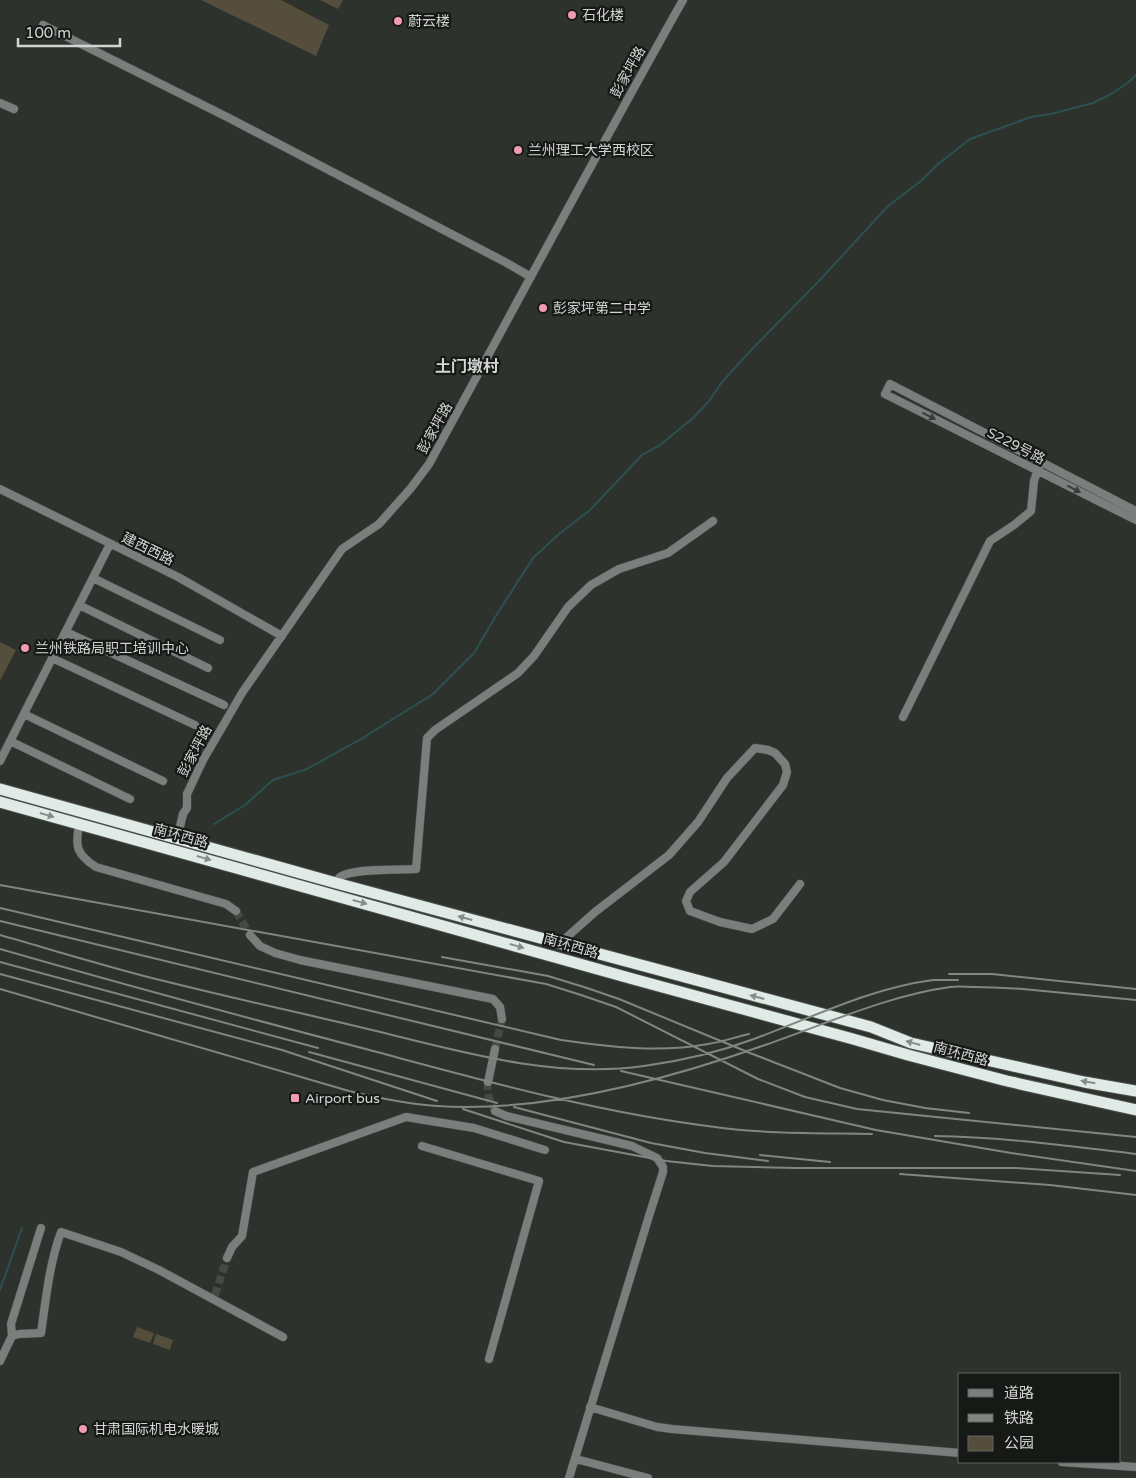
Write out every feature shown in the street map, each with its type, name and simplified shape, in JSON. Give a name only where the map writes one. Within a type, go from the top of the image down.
[{"type":"highway","name":"南环西路","points":[[0,789],[558,944],[871,1027],[911,1043],[1084,1082],[1136,1091]]},
{"type":"highway","name":"南环西路","points":[[0,802],[908,1055],[1007,1081],[1136,1110]]},
{"type":"street","name":"彭家坪路","points":[[177,839],[183,814],[187,808],[187,794],[203,760],[242,693],[342,549],[379,524],[411,488],[429,464],[610,130],[683,0]]},
{"type":"street","points":[[42,25],[227,117],[531,277]]},
{"type":"street","points":[[0,102],[14,109]]},
{"type":"street","name":"S229号路","points":[[1136,512],[890,384],[885,394],[1136,520]]},
{"type":"street","points":[[903,717],[990,541],[1014,525],[1030,511],[1034,481],[1040,462]]},
{"type":"street","name":"建西西路","points":[[0,489],[178,578],[282,636]]},
{"type":"street","points":[[336,883],[339,877],[346,874],[364,871],[416,869],[427,738],[434,730],[518,673],[534,656],[568,607],[591,585],[619,569],[668,552],[713,521]]},
{"type":"street","points":[[0,761],[110,544]]},
{"type":"street","points":[[93,578],[220,640]]},
{"type":"street","points":[[79,605],[208,668]]},
{"type":"street","points":[[66,632],[224,705]]},
{"type":"street","points":[[52,658],[195,725]]},
{"type":"street","points":[[24,714],[163,781]]},
{"type":"street","points":[[10,741],[130,799]]},
{"type":"street","points":[[558,944],[595,912],[669,855],[698,822],[727,778],[756,748],[775,753],[785,764],[787,772],[784,785],[724,862],[690,892],[686,901],[690,911],[720,922],[752,929],[773,919],[800,884]]},
{"type":"street","points":[[79,824],[76,842],[87,860],[96,867],[226,904],[236,911]]},
{"type":"street","points":[[250,935],[260,946],[275,953],[300,960],[493,999],[500,1007],[502,1019]]},
{"type":"street","points":[[488,1082],[495,1048]]},
{"type":"street","points":[[495,1111],[506,1116],[632,1146],[657,1158],[663,1167],[662,1177],[569,1478]]},
{"type":"street","points":[[227,1258],[232,1247],[242,1236],[253,1172],[406,1117],[474,1128],[545,1150]]},
{"type":"street","points":[[422,1146],[539,1181],[489,1359]]},
{"type":"street","points":[[0,1361],[12,1336],[11,1324],[41,1228]]},
{"type":"street","points":[[12,1336],[41,1333],[49,1272],[61,1232],[121,1252],[214,1297],[283,1337]]},
{"type":"street","points":[[590,1407],[657,1427],[672,1429],[958,1454]]},
{"type":"street","points":[[576,1459],[644,1478]]},
{"type":"street","points":[[1077,1463],[1136,1467]]},
{"type":"green space","points":[[201,0],[281,0],[329,25],[316,56]]},
{"type":"green space","points":[[320,0],[343,0],[338,9]]},
{"type":"green space","points":[[0,642],[16,650],[0,681]]},
{"type":"green space","points":[[137,1327],[154,1333],[150,1343],[133,1337]]},
{"type":"green space","points":[[156,1334],[173,1340],[170,1350],[153,1344]]},
{"type":"waterway","points":[[214,824],[245,805],[273,780],[307,769],[361,739],[433,694],[474,653],[533,558],[559,534],[590,510],[642,455],[660,445],[693,418],[753,348],[819,281],[888,206],[921,181],[937,165],[970,139],[1031,117],[1093,103],[1113,93],[1136,75]]},
{"type":"waterway","points":[[0,1290],[22,1228]]},
{"type":"tunnel","points":[[236,911],[250,935]]},
{"type":"tunnel","points":[[495,1049],[502,1019]]},
{"type":"tunnel","points":[[488,1082],[489,1097],[495,1111]]},
{"type":"tunnel","points":[[215,1295],[227,1258]]},
{"type":"railway","points":[[0,885],[546,984],[616,1007],[758,1079],[805,1097],[857,1109],[1136,1137]]},
{"type":"railway","points":[[0,908],[561,1040],[616,1047],[653,1049],[690,1047],[749,1034]]},
{"type":"railway","points":[[0,921],[594,1065]]},
{"type":"railway","points":[[0,935],[148,977],[459,1051],[496,1059],[570,1069],[644,1066],[686,1059],[741,1044],[865,996],[933,980],[958,980]]},
{"type":"railway","points":[[0,949],[141,989],[503,1085],[629,1114],[754,1131],[872,1134]]},
{"type":"railway","points":[[442,957],[548,976],[584,987],[619,999],[840,1088],[883,1100],[925,1108],[969,1113]]},
{"type":"railway","points":[[0,962],[318,1048]]},
{"type":"railway","points":[[0,974],[282,1050],[437,1101]]},
{"type":"railway","points":[[949,974],[992,974],[1136,989]]},
{"type":"railway","points":[[0,989],[349,1091],[415,1104],[477,1107],[561,1099],[646,1082],[727,1058],[879,1004],[926,991],[950,987],[1023,989],[1136,1000]]},
{"type":"railway","points":[[309,1052],[497,1103]]},
{"type":"railway","points":[[621,1071],[876,1130],[1011,1153],[1136,1171]]},
{"type":"railway","points":[[514,1107],[651,1143],[705,1153],[768,1161]]},
{"type":"railway","points":[[463,1109],[564,1142],[666,1161],[713,1166],[1016,1168],[1120,1175]]},
{"type":"railway","points":[[935,1136],[1010,1140],[1136,1154]]},
{"type":"railway","points":[[760,1155],[830,1162]]},
{"type":"railway","points":[[900,1174],[1050,1185],[1136,1195]]},
{"type":"place","name":"石化楼","points":[[572,15]]},
{"type":"place","name":"蔚云楼","points":[[398,21]]},
{"type":"place","name":"兰州理工大学西校区","points":[[518,150]]},
{"type":"place","name":"彭家坪第二中学","points":[[543,308]]},
{"type":"place","name":"兰州铁路局职工培训中心","points":[[25,648]]},
{"type":"place","name":"Airport bus","points":[[295,1098]]},
{"type":"place","name":"甘肃国际机电水暖城","points":[[83,1429]]},
{"type":"district","name":"土门墩村","points":[[467,367]]}]
